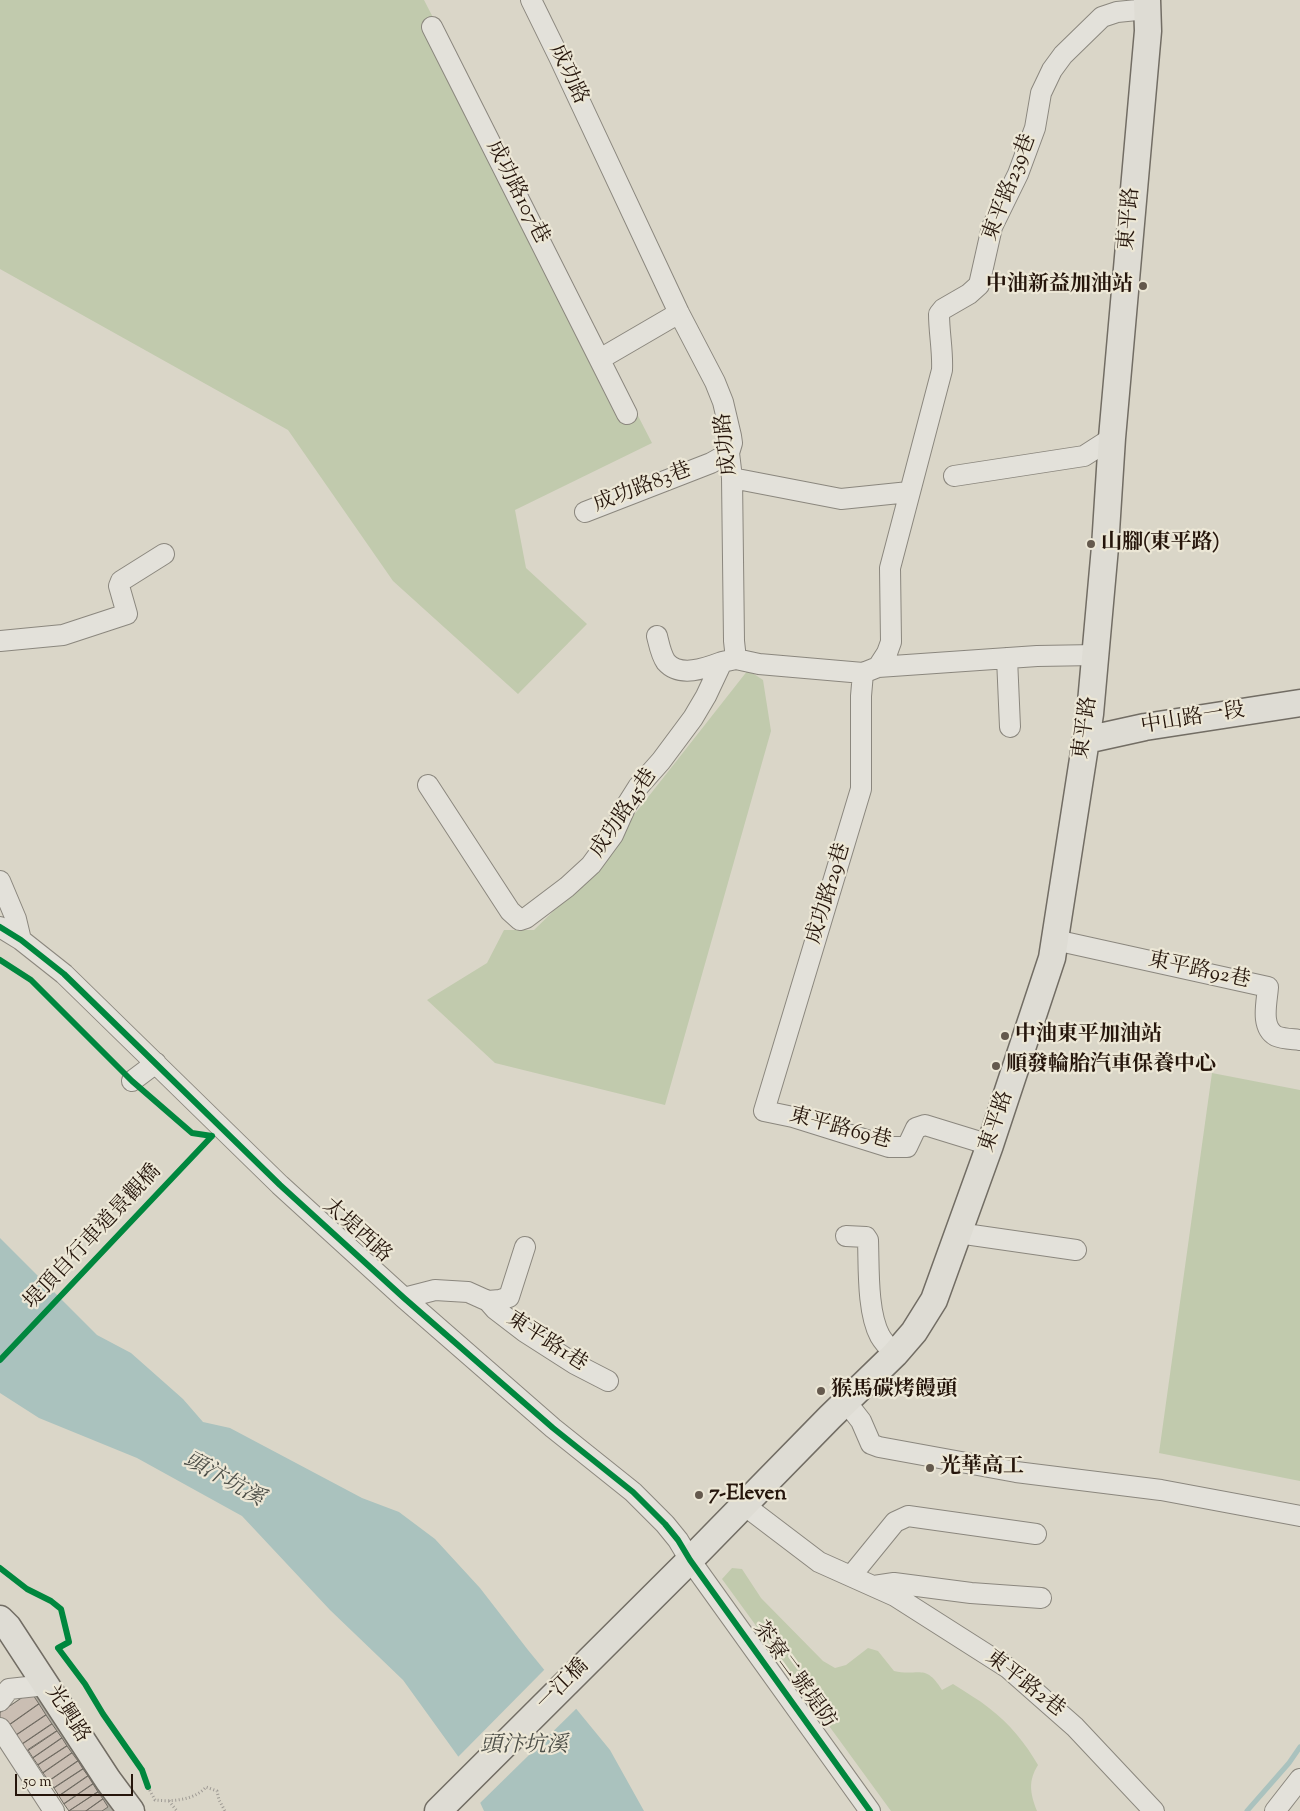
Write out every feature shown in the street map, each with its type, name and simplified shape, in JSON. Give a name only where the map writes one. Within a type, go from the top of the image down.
[{"type":"main road","name":"東平路","points":[[690,1560],[894,1354],[914,1332],[934,1300],[990,1145],[1048,973],[1055,940],[1090,714],[1148,31],[1147,5]]},
{"type":"main road","name":"中山路一段","points":[[1086,740],[1145,727],[1300,703]]},
{"type":"main road","name":"一江橋","points":[[438,1811],[690,1560]]},
{"type":"main road","name":"光興路","points":[[0,1619],[8,1627],[108,1780],[131,1811]]},
{"type":"street","name":"成功路","points":[[531,0],[723,402],[732,443],[729,453],[732,478],[734,641],[729,661]]},
{"type":"street","name":"東平路239巷","points":[[871,670],[888,653],[891,642],[890,568],[942,370],[938,314],[979,285],[992,228],[1018,174],[1034,128],[1041,93],[1052,70],[1063,55],[1102,17],[1147,5]]},
{"type":"street","name":"成功路107巷","points":[[432,27],[627,414]]},
{"type":"street","points":[[600,359],[679,313]]},
{"type":"street","points":[[978,462],[1112,438]]},
{"type":"street","points":[[954,476],[1084,456],[1112,438]]},
{"type":"street","name":"成功路83巷","points":[[585,512],[711,463],[729,453]]},
{"type":"street","points":[[732,478],[841,499],[909,492]]},
{"type":"street","points":[[0,641],[62,635],[127,614],[119,586],[121,581],[164,554]]},
{"type":"street","points":[[657,636],[662,654],[667,662],[681,670],[701,669],[729,661],[871,670],[1037,656],[1096,655]]},
{"type":"street","points":[[1007,658],[1010,727]]},
{"type":"street","name":"成功路45巷","points":[[428,785],[510,911],[520,920],[526,918],[567,887],[591,865],[613,835],[626,806],[638,786],[661,761],[693,718],[729,661]]},
{"type":"street","name":"成功路29巷","points":[[764,1111],[861,789],[861,696],[871,670]]},
{"type":"street","points":[[0,881],[16,919],[20,940]]},
{"type":"street","name":"太堤西路","points":[[0,927],[64,974],[280,1185],[404,1298],[552,1428],[633,1492],[665,1524],[678,1540],[690,1560]]},
{"type":"street","name":"東平路92巷","points":[[1055,940],[1268,987],[1266,1019],[1268,1027],[1276,1036],[1300,1040]]},
{"type":"street","points":[[132,1081],[156,1063]]},
{"type":"street","name":"東平路69巷","points":[[764,1111],[793,1117],[889,1147],[907,1146],[916,1128],[925,1125],[990,1145]]},
{"type":"street","points":[[958,1233],[1076,1250]]},
{"type":"street","points":[[846,1236],[866,1237],[868,1240],[872,1308],[880,1336],[894,1354]]},
{"type":"street","name":"東平路1巷","points":[[488,1301],[509,1297],[525,1247]]},
{"type":"street","name":"東平路1巷","points":[[404,1298],[435,1290],[468,1292],[488,1301],[494,1309],[525,1332],[575,1364],[608,1381]]},
{"type":"street","points":[[847,1402],[861,1421],[871,1444],[879,1447],[1016,1472],[1161,1490],[1300,1516]]},
{"type":"street","name":"東平路2巷","points":[[744,1505],[819,1562],[895,1596],[1008,1668],[1075,1727],[1154,1811]]},
{"type":"street","points":[[851,1576],[895,1522],[908,1516],[1036,1534]]},
{"type":"street","name":"茶寮二號堤防","points":[[690,1560],[870,1811]]},
{"type":"street","points":[[872,1586],[894,1583],[971,1593],[1041,1598]]},
{"type":"street","points":[[0,1701],[9,1689],[46,1685]]},
{"type":"street","points":[[0,1728],[54,1811]]},
{"type":"street","points":[[1275,1811],[1300,1779]]},
{"type":"path","points":[[145,1778],[155,1800],[169,1800],[200,1795],[206,1787],[217,1791],[218,1800],[225,1811]]},
{"type":"path","points":[[169,1800],[177,1811]]},
{"type":"green space","points":[[0,0],[424,0],[652,443],[515,510],[526,568],[587,624],[518,694],[393,581],[288,430],[0,269]]},
{"type":"green space","points":[[748,670],[763,680],[771,731],[665,1105],[495,1063],[427,1000],[487,963],[504,930],[534,930],[575,890]]},
{"type":"green space","points":[[1212,1073],[1300,1090],[1300,1481],[1159,1453]]},
{"type":"green space","points":[[732,1568],[742,1569],[761,1598],[823,1661],[835,1668],[846,1665],[868,1648],[878,1651],[894,1671],[926,1673],[936,1681],[942,1690],[953,1684],[989,1708],[1016,1734],[1038,1765],[1031,1782],[1037,1811],[891,1811],[722,1579]]},
{"type":"water","name":"頭汴坑溪","points":[[0,1238],[97,1335],[131,1353],[183,1399],[203,1422],[230,1428],[362,1498],[399,1512],[435,1539],[480,1588],[610,1750],[644,1811],[484,1811],[460,1759],[403,1680],[330,1610],[242,1516],[137,1458],[39,1418],[0,1393]]},
{"type":"pier","points":[[546,1668],[578,1707],[478,1805],[456,1759]]},
{"type":"building","points":[[31,1692],[39,1704],[5,1728],[0,1720],[0,1713]]},
{"type":"building","points":[[39,1704],[46,1715],[12,1738],[5,1728]]},
{"type":"building","points":[[46,1715],[52,1724],[18,1747],[12,1738]]},
{"type":"building","points":[[52,1724],[57,1731],[23,1754],[18,1747]]},
{"type":"building","points":[[57,1731],[62,1738],[33,1758],[28,1750]]},
{"type":"building","points":[[62,1738],[67,1746],[38,1765],[33,1758]]},
{"type":"building","points":[[67,1746],[72,1753],[43,1773],[38,1765]]},
{"type":"building","points":[[72,1753],[78,1761],[49,1781],[43,1773]]},
{"type":"building","points":[[78,1761],[83,1769],[54,1788],[49,1781]]},
{"type":"building","points":[[83,1769],[88,1776],[59,1796],[54,1788]]},
{"type":"building","points":[[88,1776],[93,1784],[64,1804],[59,1796]]},
{"type":"building","points":[[93,1784],[98,1792],[69,1811],[64,1804]]},
{"type":"building","points":[[98,1792],[103,1799],[86,1811],[69,1811]]},
{"type":"building","points":[[103,1799],[108,1807],[102,1811],[86,1811]]},
{"type":"waterway","points":[[1247,1811],[1289,1763],[1300,1747]]},
{"type":"cycle path","points":[[0,927],[21,940],[64,974],[280,1185],[404,1298],[553,1428],[633,1492],[665,1524],[870,1811]]},
{"type":"cycle path","points":[[0,960],[31,980],[132,1081],[192,1133],[212,1136]]},
{"type":"cycle path","name":"堤頂自行車道景觀橋","points":[[0,1360],[212,1136]]},
{"type":"cycle path","points":[[0,1568],[27,1589],[51,1601],[61,1609],[69,1642],[58,1648],[85,1684],[103,1714],[142,1770],[148,1787]]},
{"type":"place","name":"中油新益加油站","points":[[1143,286]]},
{"type":"place","name":"山腳(東平路)","points":[[1091,544]]},
{"type":"place","name":"中油東平加油站","points":[[1005,1036]]},
{"type":"place","name":"順發輪胎汽車保養中心","points":[[996,1066]]},
{"type":"place","name":"猴馬碳烤饅頭","points":[[821,1391]]},
{"type":"place","name":"光華高工","points":[[930,1468]]},
{"type":"place","name":"7-Eleven","points":[[699,1495]]}]
